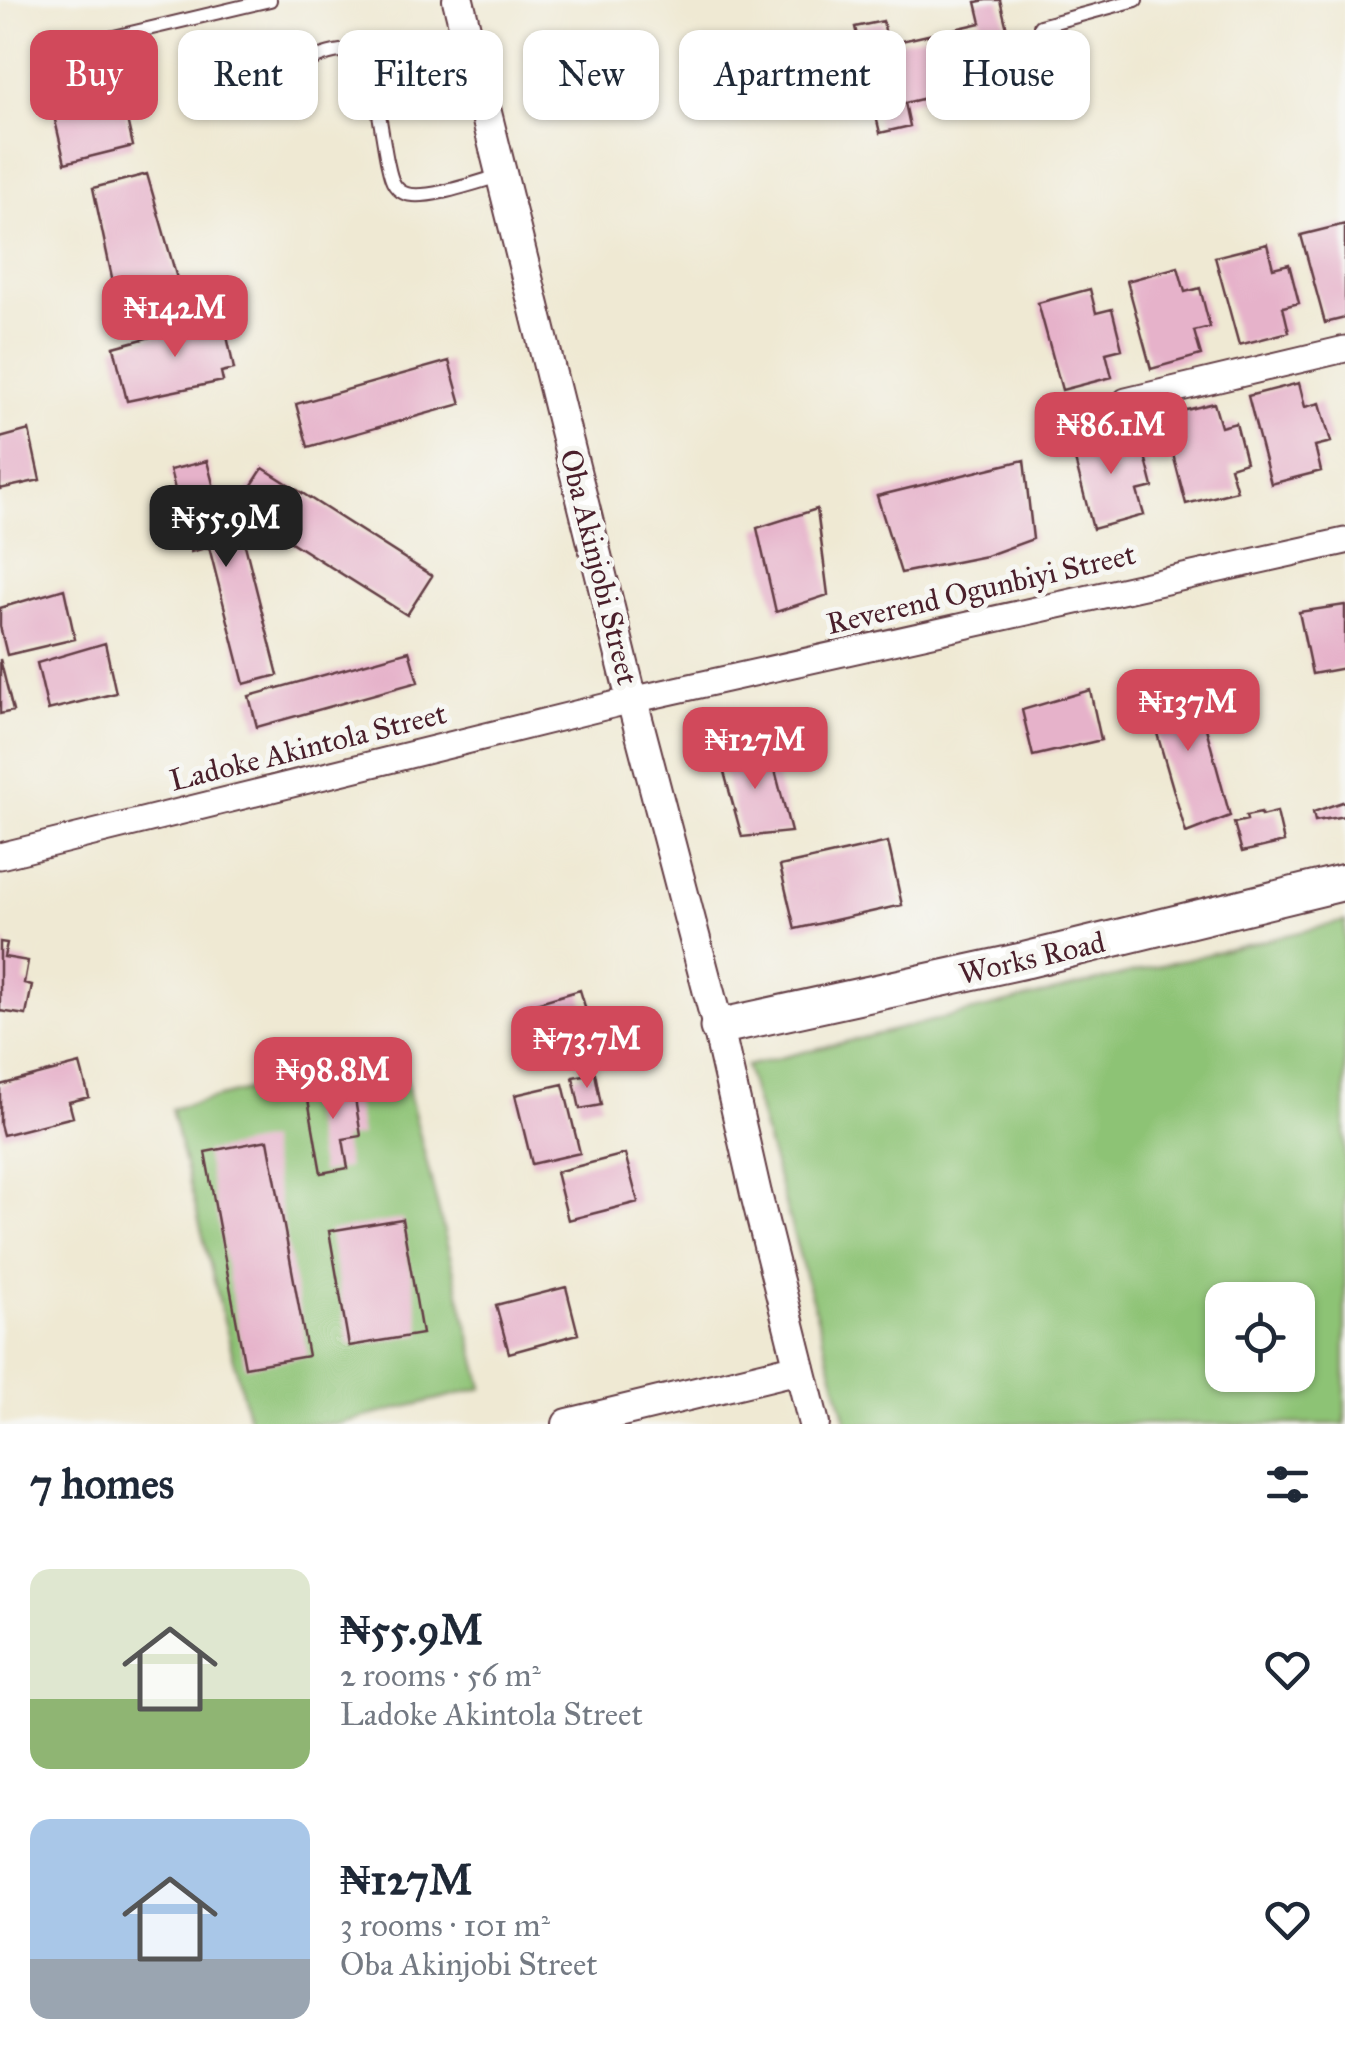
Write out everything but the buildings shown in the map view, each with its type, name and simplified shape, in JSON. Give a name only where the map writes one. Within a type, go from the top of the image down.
[{"type":"main road","name":"Works Road","points":[[718,1027],[1026,960],[1345,882]]},
{"type":"street","name":"Oba Akinjobi Street","points":[[458,0],[632,700],[718,1027],[814,1424]]},
{"type":"street","points":[[1126,401],[1345,349]]},
{"type":"street","name":"Reverend Ogunbiyi Street","points":[[632,700],[1345,541]]},
{"type":"street","name":"Ladoke Akintola Street","points":[[0,856],[632,700]]},
{"type":"street","points":[[568,1424],[800,1368]]},
{"type":"lane","points":[[143,30],[270,0]]},
{"type":"lane","points":[[1040,26],[1136,0]]},
{"type":"lane","points":[[318,58],[352,51],[364,55],[371,67],[392,184],[404,193],[437,193],[502,175]]},
{"type":"green space","points":[[1345,921],[1345,1424],[847,1424],[746,1066]]},
{"type":"green space","points":[[399,1052],[483,1388],[337,1424],[250,1424],[171,1109]]}]
